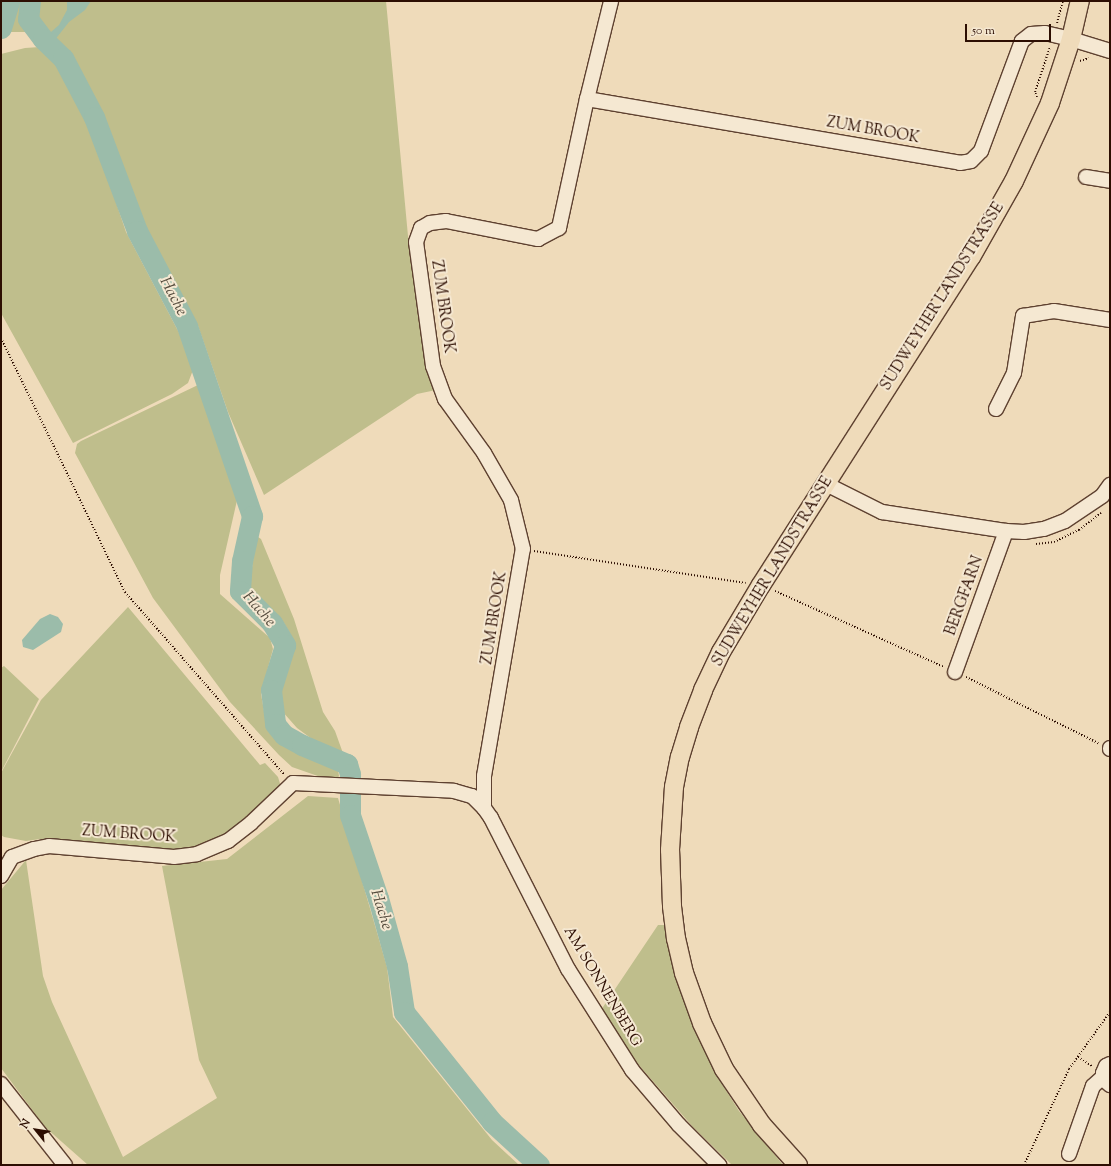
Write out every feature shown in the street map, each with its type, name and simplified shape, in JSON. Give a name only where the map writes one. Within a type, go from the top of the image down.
[{"type":"main road","name":"SUDWEYHER LANDSTRASSE","points":[[798,1165],[762,1125],[724,1069],[702,1023],[682,966],[676,939],[671,886],[670,850],[674,787],[680,757],[689,727],[703,690],[721,652],[761,585],[971,257],[1014,181],[1050,103],[1071,39],[1080,1]]},
{"type":"street","name":"ZUM BROOK","points":[[484,808],[484,776],[523,549],[511,500],[484,453],[446,399],[433,366],[416,242],[421,228],[430,223],[446,221],[538,239],[559,228],[587,99],[611,1]]},
{"type":"street","name":"ZUM BROOK","points":[[587,99],[960,163],[971,161],[981,151],[1022,41],[1031,34],[1054,35],[1110,51]]},
{"type":"street","points":[[1086,177],[1110,181]]},
{"type":"street","points":[[996,409],[1014,373],[1022,317],[1054,311],[1110,320]]},
{"type":"street","points":[[826,484],[882,512],[1006,532],[1024,532],[1044,529],[1065,521],[1102,496],[1110,485]]},
{"type":"street","name":"BERGFARN","points":[[955,672],[1006,532]]},
{"type":"street","name":"ZUM BROOK","points":[[6,854],[49,846],[174,856],[196,854],[228,841],[251,823],[293,783]]},
{"type":"street","points":[[293,783],[454,791],[472,796],[484,808]]},
{"type":"street","name":"AM SONNENBERG","points":[[484,808],[568,969],[632,1070],[679,1125],[719,1165]]},
{"type":"street","points":[[1,876],[6,854]]},
{"type":"street","points":[[1069,1154],[1093,1086],[1106,1074]]},
{"type":"street","points":[[1,1084],[65,1165]]},
{"type":"path","points":[[1054,35],[1063,1]]},
{"type":"path","points":[[1076,64],[1083,58],[1091,58]]},
{"type":"path","points":[[1,338],[125,592],[263,752],[293,783]]},
{"type":"path","points":[[523,549],[761,585],[955,672],[1110,749]]},
{"type":"path","points":[[1024,1165],[1069,1069],[1110,1012]]},
{"type":"path","points":[[1078,1057],[1106,1074]]},
{"type":"shaded area","points":[[1,1],[386,1],[408,236],[421,325],[436,390],[417,394],[264,495],[228,412],[197,323],[146,230],[101,114],[70,58],[46,32],[1,32]]},
{"type":"shaded area","points":[[67,1],[91,1],[85,10],[69,22],[54,41],[63,58],[43,39],[59,25],[67,10]]},
{"type":"shaded area","points":[[40,47],[48,51],[59,60],[89,122],[126,232],[186,346],[193,370],[188,383],[172,394],[73,443],[1,313],[1,54],[25,48]]},
{"type":"shaded area","points":[[198,385],[238,496],[220,575],[220,594],[270,638],[273,649],[261,694],[266,722],[276,735],[298,751],[330,763],[338,770],[339,776],[335,782],[292,767],[230,702],[153,598],[75,453],[77,444],[81,441]]},
{"type":"shaded area","points":[[258,537],[261,539],[294,619],[323,712],[335,731],[344,756],[343,758],[339,759],[297,728],[282,711],[279,700],[293,647],[291,635],[284,623],[249,587],[256,541]]},
{"type":"shaded area","points":[[128,607],[260,765],[265,763],[278,777],[281,787],[221,838],[195,850],[171,851],[40,839],[26,841],[4,837],[1,835],[1,773],[41,700]]},
{"type":"shaded area","points":[[50,614],[58,617],[63,624],[61,632],[33,650],[23,647],[22,640],[40,619]]},
{"type":"shaded area","points":[[4,666],[39,699],[1,772],[1,668]]},
{"type":"shaded area","points":[[308,796],[338,798],[387,967],[393,1017],[492,1140],[519,1165],[88,1165],[45,1127],[1,1068],[1,890],[26,860],[43,976],[52,1002],[123,1157],[217,1098],[199,1060],[162,866],[227,859]]},
{"type":"shaded area","points":[[658,925],[664,925],[674,972],[715,1073],[739,1111],[783,1165],[732,1165],[693,1127],[637,1063],[601,1010]]},
{"type":"waterway","name":"Hache","points":[[1,28],[9,1]]},
{"type":"waterway","name":"Hache","points":[[30,1],[28,19],[43,39],[63,58],[94,117],[137,231],[187,326],[252,516],[242,561],[240,591],[272,623],[285,645],[271,690],[275,724],[284,735],[302,745],[347,764],[350,774],[350,815],[378,898],[397,966],[404,1012],[492,1122],[539,1165]]}]
